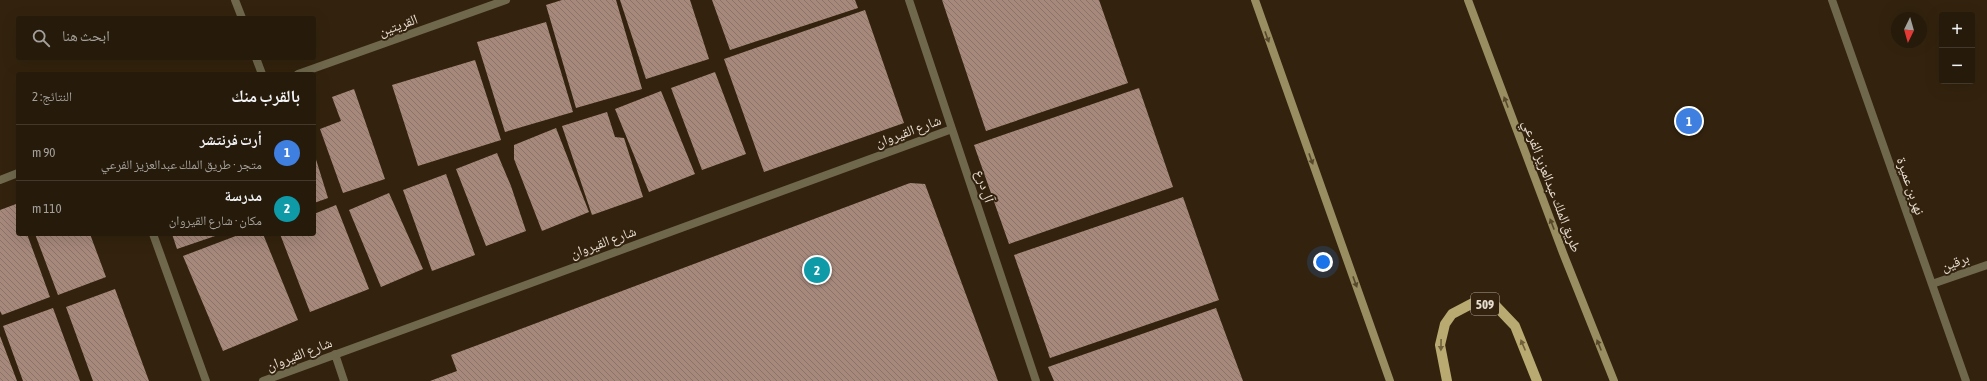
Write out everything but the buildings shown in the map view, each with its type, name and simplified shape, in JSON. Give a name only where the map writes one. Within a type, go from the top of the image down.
[{"type":"main road","points":[[1255,0],[1390,381]]},
{"type":"main road","name":"طريق الملك عبدالعزيز الفرعي","points":[[1468,0],[1563,253],[1614,381]]},
{"type":"main road","name":"509","points":[[1447,381],[1440,345],[1444,324],[1452,314],[1473,303],[1495,304],[1515,326],[1537,381]]},
{"type":"street","points":[[235,0],[241,16]]},
{"type":"street","name":"القريتين","points":[[304,72],[506,0]]},
{"type":"street","name":"آل درع","points":[[909,0],[1036,381]]},
{"type":"street","name":"نهر بن عميرة","points":[[1832,0],[1966,381]]},
{"type":"street","points":[[257,60],[261,72]]},
{"type":"street","name":"شارع القيروان","points":[[263,381],[952,129]]},
{"type":"street","points":[[0,180],[16,175]]},
{"type":"street","points":[[154,236],[206,381]]},
{"type":"street","name":"برقين","points":[[1932,284],[1987,265]]},
{"type":"street","points":[[335,354],[344,381]]},
{"type":"place","name":"أرت فرنتشر","points":[[1689,121]]},
{"type":"place","name":"مدرسة","points":[[817,270]]}]
